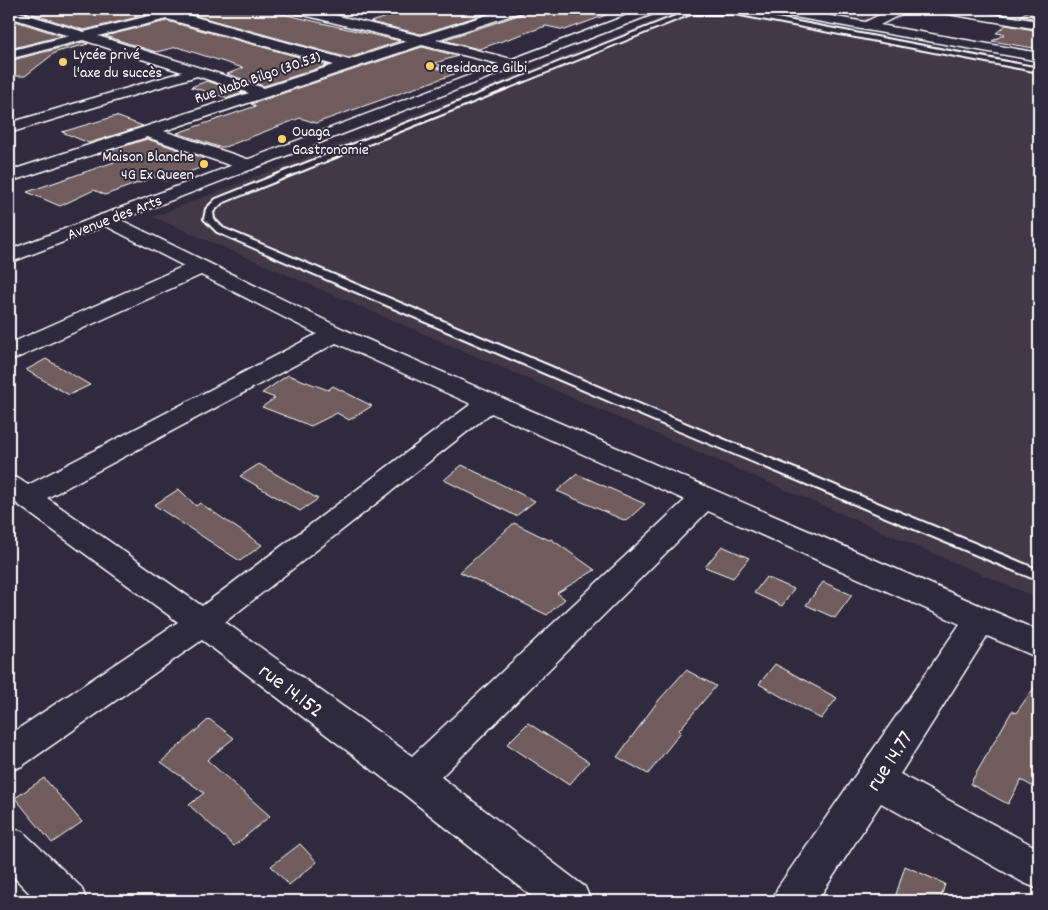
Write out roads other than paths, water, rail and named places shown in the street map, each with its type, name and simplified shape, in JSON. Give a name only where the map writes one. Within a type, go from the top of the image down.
[{"type":"street","points":[[146,9],[347,64]]},
{"type":"street","points":[[9,55],[192,9]]},
{"type":"street","points":[[296,9],[511,63]]},
{"type":"street","name":"Rue Naba Bilgo (30.53)","points":[[12,174],[517,9]]},
{"type":"street","name":"Avenue des Arts","points":[[9,256],[654,9]]},
{"type":"street","points":[[772,9],[1039,58]]},
{"type":"street","points":[[867,26],[901,9]]},
{"type":"street","points":[[942,9],[1039,25]]},
{"type":"street","points":[[960,43],[1016,9]]},
{"type":"street","points":[[466,12],[491,18]]},
{"type":"street","points":[[9,13],[262,92]]},
{"type":"street","points":[[9,22],[25,18]]},
{"type":"street","points":[[9,128],[196,72]]},
{"type":"street","points":[[147,131],[247,165]]},
{"type":"street","points":[[107,219],[335,334],[1039,645]]},
{"type":"street","points":[[9,353],[200,267]]},
{"type":"street","points":[[18,491],[335,334]]},
{"type":"street","points":[[9,755],[202,623],[488,403]]},
{"type":"street","name":"rue 14.152","points":[[18,491],[121,563],[414,780],[570,901]]},
{"type":"street","points":[[414,780],[704,498]]},
{"type":"street","name":"rue 14.77","points":[[793,901],[981,618]]},
{"type":"street","points":[[875,780],[1039,870]]},
{"type":"street","points":[[9,845],[66,901]]},
{"type":"lane","points":[[1039,70],[735,12],[690,12],[220,201],[209,208],[207,214],[210,223],[220,230],[660,418],[1039,576]]},
{"type":"place","name":"Lycée privé l'axe du succès","points":[[63,62]]},
{"type":"place","name":"residance Gilbi","points":[[430,66]]},
{"type":"place","name":"Ouaga Gastronomie","points":[[282,139]]},
{"type":"place","name":"Maison Blanche 4G Ex Queen","points":[[204,164]]}]
